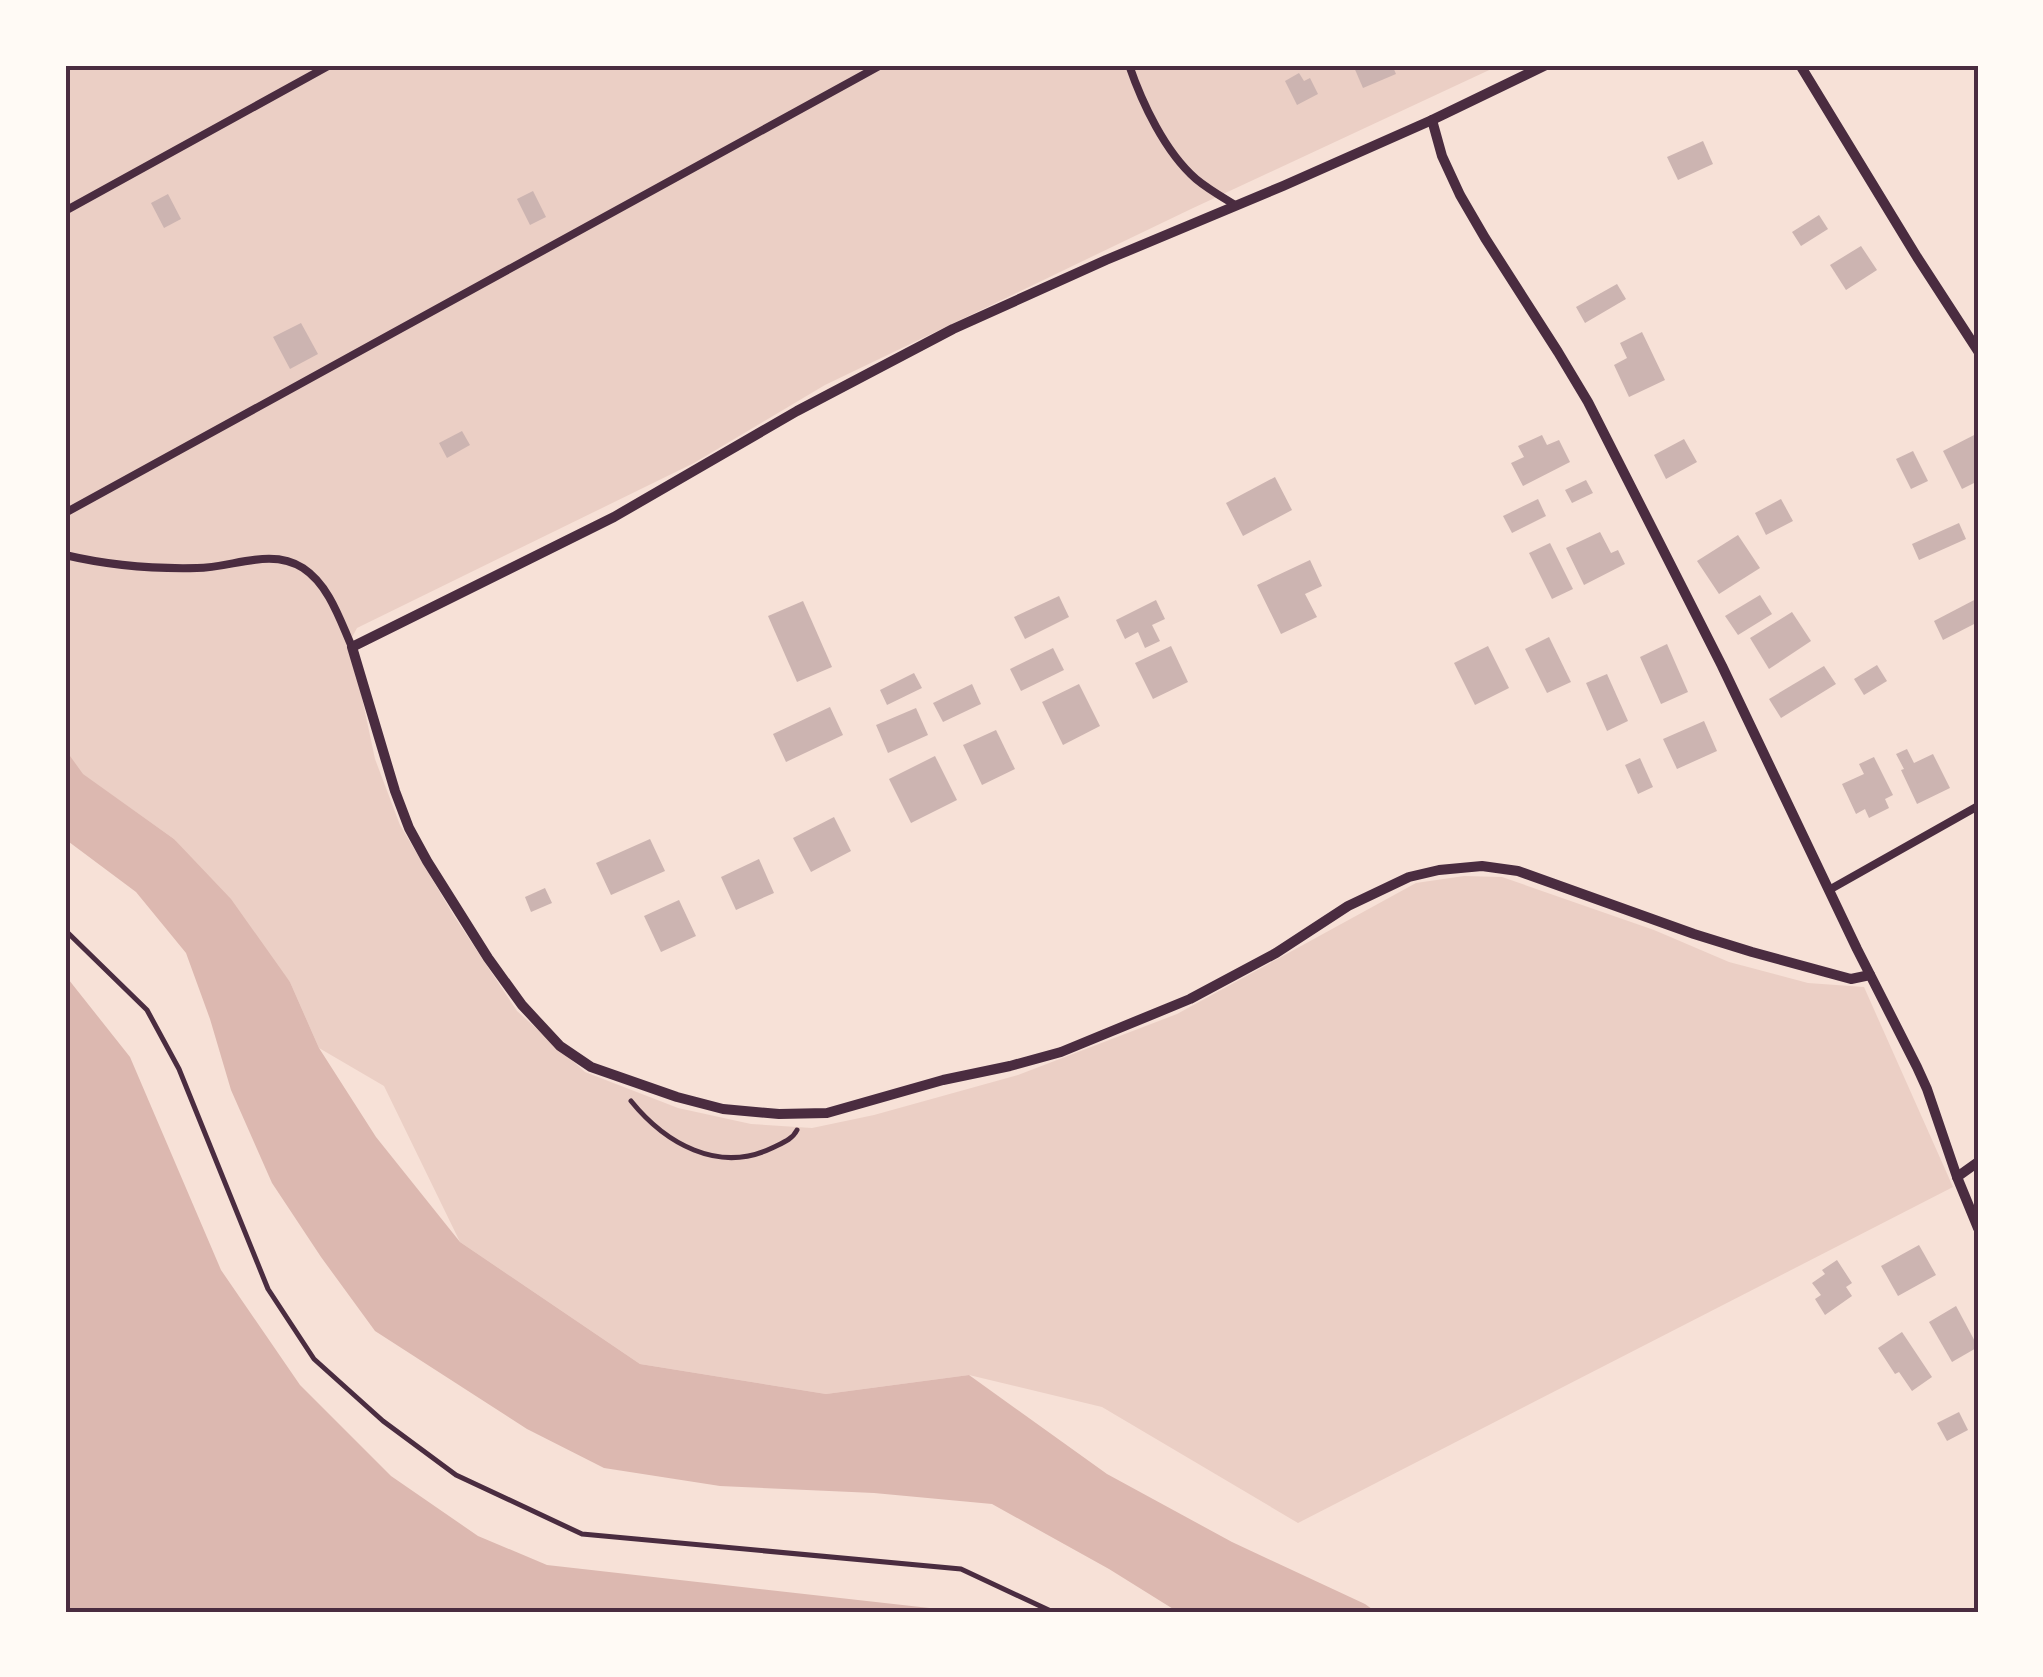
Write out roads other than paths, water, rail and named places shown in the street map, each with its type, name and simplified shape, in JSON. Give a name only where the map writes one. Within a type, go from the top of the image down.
[{"type":"street","points":[[1546,65],[1350,157],[1106,260],[953,330],[796,411],[614,517],[352,646],[395,791],[427,861],[488,958],[538,1024],[560,1046],[616,1076],[723,1109],[806,1114],[850,1108],[943,1080],[1033,1060],[1190,999],[1252,967],[1378,890],[1438,870],[1482,866],[1518,871],[1752,952],[1851,979],[1870,975]]},
{"type":"street","points":[[1800,65],[1916,257],[1978,350]]},
{"type":"street","points":[[1432,120],[1452,180],[1600,424],[1714,650],[1927,1089],[1956,1177],[1978,1228]]},
{"type":"street","points":[[1956,1177],[1978,1162]]},
{"type":"lane","points":[[65,211],[330,65]]},
{"type":"lane","points":[[65,513],[881,65]]},
{"type":"lane","points":[[1129,65],[1147,110],[1178,160],[1195,179],[1235,206]]},
{"type":"lane","points":[[65,555],[193,568],[269,558],[287,560],[307,570],[321,586],[352,646]]},
{"type":"lane","points":[[1829,890],[1978,806]]}]
